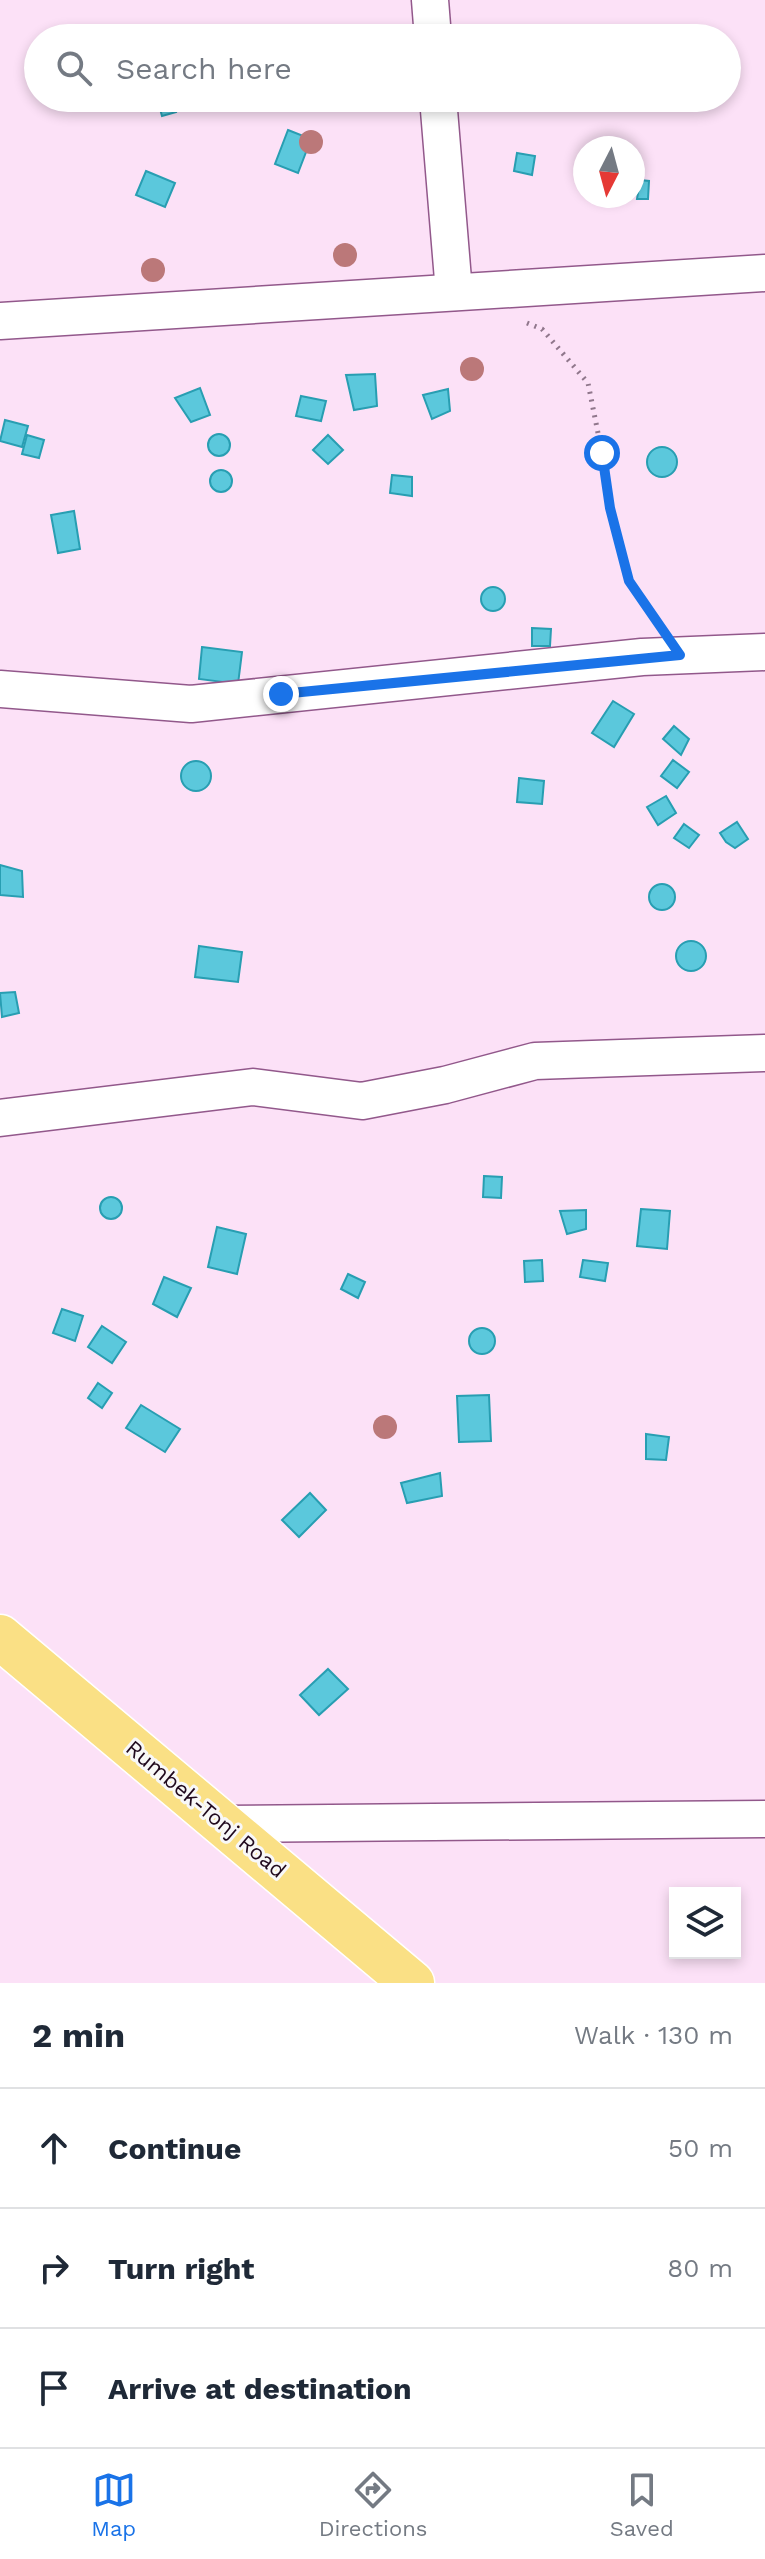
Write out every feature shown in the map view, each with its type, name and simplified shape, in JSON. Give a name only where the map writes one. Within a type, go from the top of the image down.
[{"type":"main road","name":"Rumbek-Tonj Road","points":[[0,1637],[412,1983]]},
{"type":"street","points":[[430,0],[432,24]]},
{"type":"street","points":[[439,112],[454,292]]},
{"type":"street","points":[[0,321],[765,273]]},
{"type":"street","points":[[0,689],[191,704],[642,657],[765,652]]},
{"type":"street","points":[[0,1118],[253,1087],[362,1101],[445,1085],[535,1061],[765,1053]]},
{"type":"street","points":[[224,1824],[765,1819]]},
{"type":"path","points":[[513,317],[542,329],[588,383],[610,508],[629,581],[680,655]]},
{"type":"building","points":[[288,130],[311,139],[298,173],[275,164]]},
{"type":"building","points":[[517,153],[535,156],[532,175],[514,171]]},
{"type":"building","points":[[146,171],[175,183],[165,207],[136,195]]},
{"type":"building","points":[[645,181],[649,181],[648,199],[645,199]]},
{"type":"building","points":[[375,374],[377,406],[354,410],[346,375]]},
{"type":"building","points":[[200,388],[210,415],[191,422],[175,398]]},
{"type":"building","points":[[448,389],[450,411],[432,419],[423,395]]},
{"type":"building","points":[[301,396],[326,401],[321,421],[296,416]]},
{"type":"building","points":[[5,420],[28,426],[22,447],[0,441]]},
{"type":"building","points":[[219,434],[227,437],[230,445],[227,453],[219,456],[211,453],[208,445],[211,437]]},
{"type":"building","points":[[27,435],[44,440],[39,458],[22,454]]},
{"type":"building","points":[[328,435],[343,450],[328,464],[313,450]]},
{"type":"building","points":[[662,447],[673,451],[677,462],[673,473],[662,477],[651,473],[647,462],[651,451]]},
{"type":"building","points":[[221,470],[229,473],[232,481],[229,489],[221,492],[213,489],[210,481],[213,473]]},
{"type":"building","points":[[392,475],[412,477],[412,496],[390,493]]},
{"type":"building","points":[[74,511],[80,549],[58,553],[51,515]]},
{"type":"building","points":[[493,587],[502,590],[505,599],[502,608],[493,611],[484,608],[481,599],[484,590]]},
{"type":"building","points":[[532,628],[551,629],[550,646],[532,646]]},
{"type":"building","points":[[202,647],[242,652],[238,684],[199,679]]},
{"type":"building","points":[[613,701],[634,714],[614,747],[592,733]]},
{"type":"building","points":[[674,726],[689,739],[681,755],[663,739]]},
{"type":"building","points":[[673,760],[689,772],[677,788],[661,776]]},
{"type":"building","points":[[196,761],[207,765],[211,776],[207,787],[196,791],[185,787],[181,776],[185,765]]},
{"type":"building","points":[[519,778],[544,781],[542,804],[517,802]]},
{"type":"building","points":[[666,796],[676,813],[658,825],[647,807]]},
{"type":"building","points":[[737,822],[748,839],[735,848],[720,833]]},
{"type":"building","points":[[684,824],[699,835],[689,848],[674,838]]},
{"type":"building","points":[[0,865],[22,871],[23,897],[0,895]]},
{"type":"building","points":[[662,884],[671,888],[675,897],[671,906],[662,910],[653,906],[649,897],[653,888]]},
{"type":"building","points":[[691,941],[702,945],[706,956],[702,967],[691,971],[680,967],[676,956],[680,945]]},
{"type":"building","points":[[199,946],[242,952],[238,982],[195,977]]},
{"type":"building","points":[[15,992],[19,1013],[2,1017],[0,993]]},
{"type":"building","points":[[484,1176],[502,1177],[501,1198],[483,1197]]},
{"type":"building","points":[[107,1197],[115,1197],[122,1208],[115,1219],[107,1219],[100,1212],[100,1204]]},
{"type":"building","points":[[641,1209],[670,1211],[667,1249],[637,1246]]},
{"type":"building","points":[[586,1210],[586,1229],[567,1234],[560,1211]]},
{"type":"building","points":[[217,1227],[246,1234],[237,1274],[208,1267]]},
{"type":"building","points":[[542,1260],[543,1281],[525,1282],[524,1261]]},
{"type":"building","points":[[583,1260],[608,1263],[605,1281],[580,1277]]},
{"type":"building","points":[[348,1274],[365,1282],[358,1298],[341,1289]]},
{"type":"building","points":[[164,1277],[191,1288],[177,1317],[153,1304]]},
{"type":"building","points":[[62,1309],[83,1316],[75,1341],[53,1333]]},
{"type":"building","points":[[102,1326],[126,1342],[112,1363],[88,1347]]},
{"type":"building","points":[[482,1328],[491,1332],[495,1341],[491,1350],[482,1354],[473,1350],[469,1341],[473,1332]]},
{"type":"building","points":[[98,1383],[112,1393],[102,1408],[88,1398]]},
{"type":"building","points":[[489,1395],[491,1441],[459,1442],[457,1396]]},
{"type":"building","points":[[141,1405],[180,1429],[165,1452],[126,1428]]},
{"type":"building","points":[[646,1434],[669,1437],[666,1460],[646,1459]]},
{"type":"building","points":[[440,1473],[442,1496],[407,1503],[401,1483]]},
{"type":"building","points":[[310,1493],[326,1510],[299,1537],[282,1520]]},
{"type":"building","points":[[328,1669],[348,1689],[319,1715],[300,1695]]},
{"type":"route","points":[[281,694],[680,655],[629,581],[610,508],[602,453]]}]
